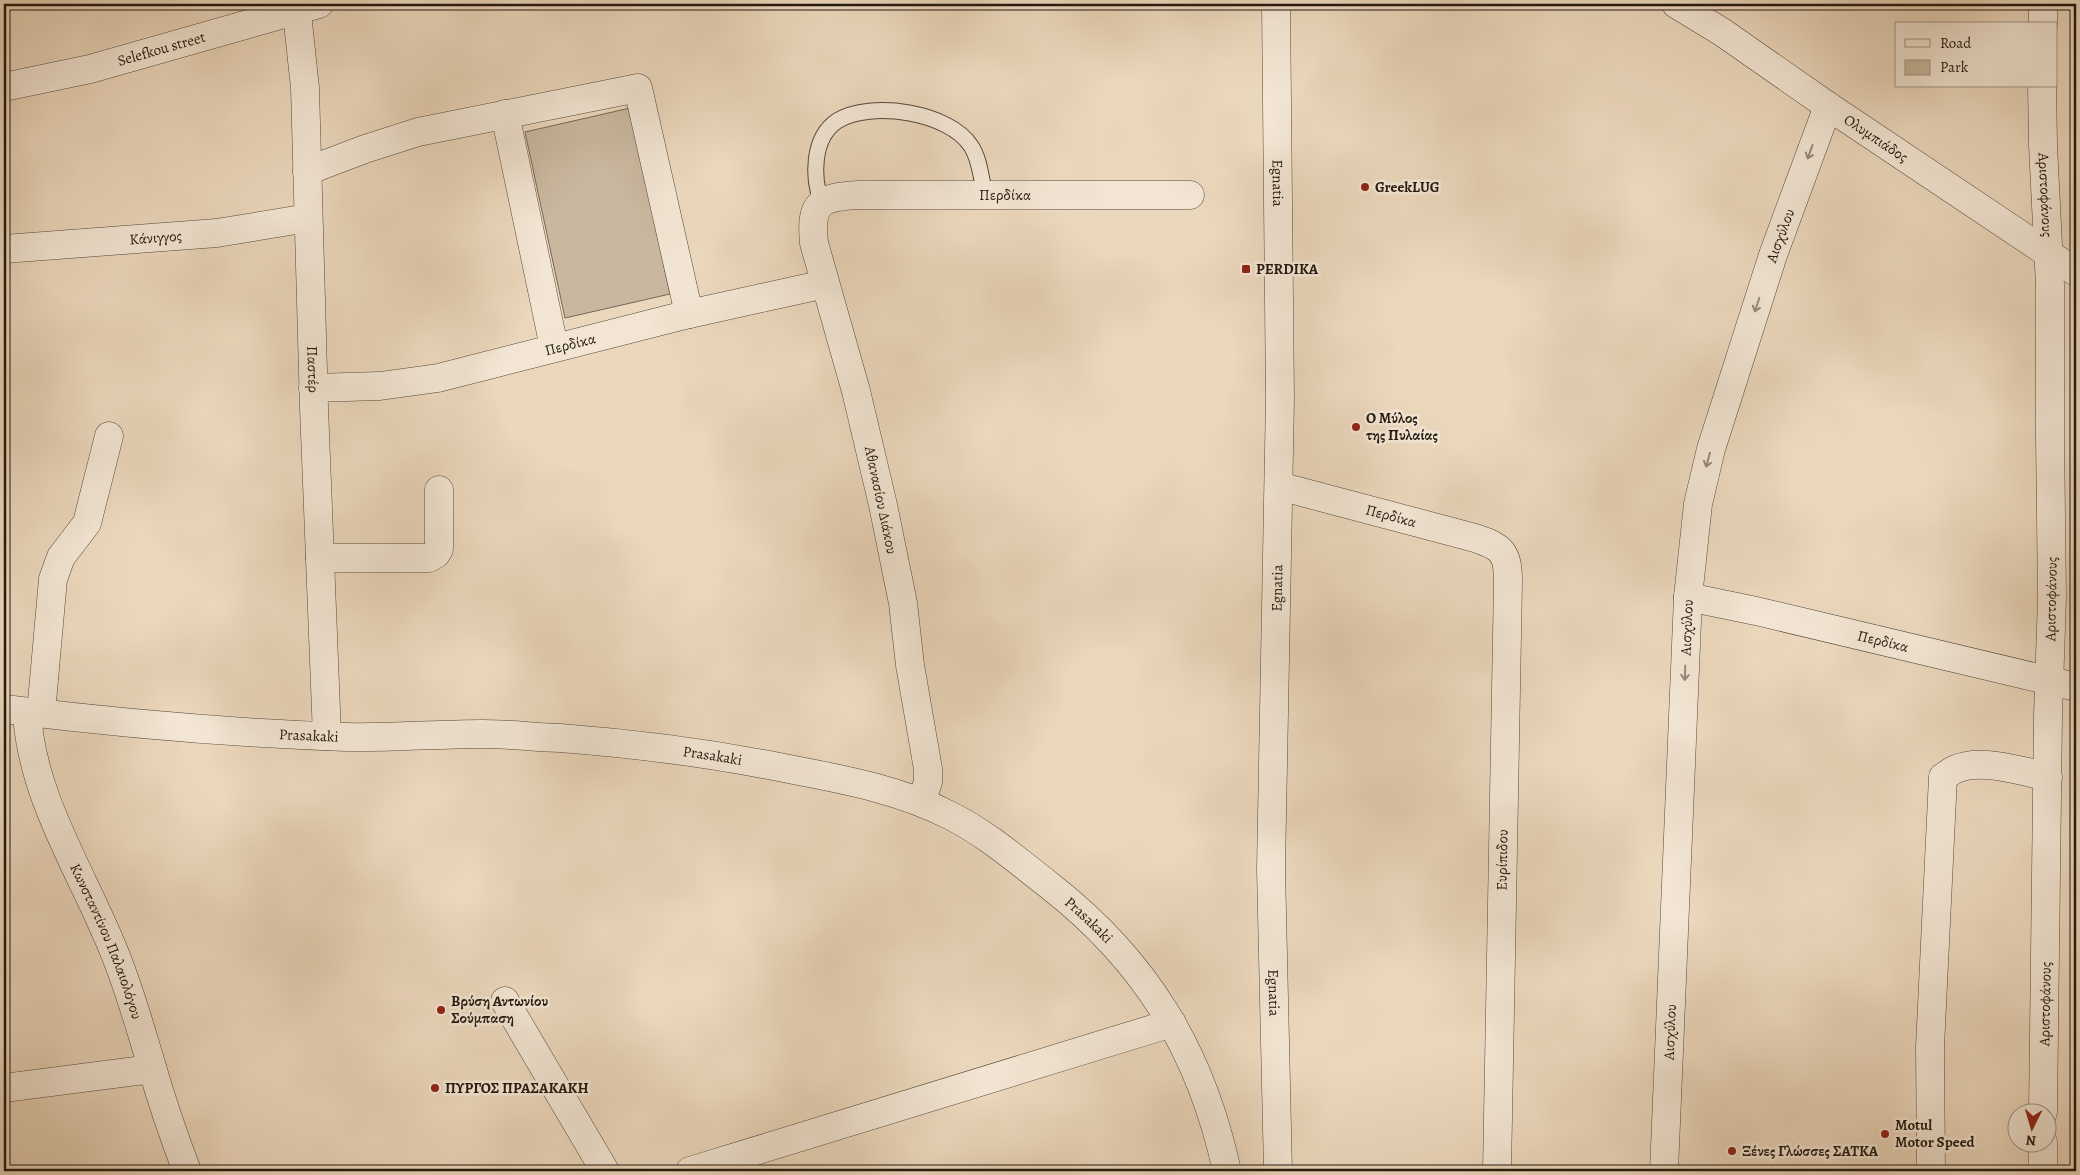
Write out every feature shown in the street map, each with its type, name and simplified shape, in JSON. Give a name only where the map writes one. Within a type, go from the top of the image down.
[{"type":"street","name":"Egnatia","points":[[1276,4],[1280,398],[1271,869],[1278,1171]]},
{"type":"street","name":"Ολυμπιάδος","points":[[1676,4],[1722,32],[1828,106],[2076,272]]},
{"type":"street","points":[[2043,4],[2043,22]]},
{"type":"street","name":"Selefkou street","points":[[4,87],[90,69],[304,6]]},
{"type":"street","name":"Παστέρ","points":[[304,6],[313,388],[327,736]]},
{"type":"street","points":[[307,171],[396,138],[504,114],[638,88],[689,314]]},
{"type":"street","name":"Αριστοφάνους","points":[[2042,88],[2043,145],[2050,254],[2052,598],[2049,679],[2043,1102]]},
{"type":"street","name":"Αισχύλου","points":[[1664,1171],[1688,597],[1698,504],[1711,449],[1773,255],[1828,106]]},
{"type":"street","points":[[504,114],[554,347]]},
{"type":"street","name":"Περδίκα","points":[[822,202],[832,197],[858,195],[1190,195]]},
{"type":"street","name":"Αθανασίου Διάκου","points":[[822,202],[815,212],[813,228],[816,249],[864,424],[903,602],[910,665],[928,769],[928,782],[921,802]]},
{"type":"street","name":"Κάνιγγος","points":[[4,249],[199,235],[308,218]]},
{"type":"street","name":"Περδίκα","points":[[313,388],[410,383],[438,378],[689,314],[825,284]]},
{"type":"street","name":"Κωνσταντίνου Παλαιολόγου","points":[[109,436],[88,523],[56,566],[24,711],[37,771],[52,813],[116,955],[187,1171]]},
{"type":"street","name":"Περδίκα","points":[[1279,486],[1464,534],[1495,545],[1501,550]]},
{"type":"street","points":[[320,558],[429,558],[436,554],[439,549],[439,490]]},
{"type":"street","name":"Ευρίπιδου","points":[[1497,1171],[1508,582],[1507,567],[1501,550]]},
{"type":"street","name":"Περδίκα","points":[[1688,597],[2049,679],[2076,687]]},
{"type":"street","name":"Prasakaki","points":[[24,711],[158,726],[327,736],[368,737],[484,734],[612,742],[722,756],[837,778],[921,802],[968,826],[1031,872],[1089,918],[1126,958],[1172,1023],[1194,1064],[1204,1087],[1219,1135],[1227,1171]]},
{"type":"street","points":[[1931,1171],[1930,1047],[1944,778],[1956,769],[1977,766],[1998,766],[2048,777]]},
{"type":"street","points":[[506,1001],[605,1171]]},
{"type":"street","points":[[690,1171],[1172,1023]]},
{"type":"street","points":[[4,1088],[152,1069]]},
{"type":"street","points":[[2042,1171],[2043,1152]]},
{"type":"lane","points":[[822,202],[816,184],[816,165],[822,140],[835,122],[858,113],[878,111],[935,119],[962,135],[972,147],[985,194]]},
{"type":"green space","points":[[630,108],[670,294],[565,318],[525,132]]},
{"type":"place","name":"GreekLUG","points":[[1365,187]]},
{"type":"place","name":"PERDIKA","points":[[1246,269]]},
{"type":"place","name":"Ο Μύλος της Πυλαίας","points":[[1356,427]]},
{"type":"place","name":"Βρύση Αντωνίου Σούμπαση","points":[[441,1010]]},
{"type":"place","name":"ΠΥΡΓΟΣ ΠΡΑΣΑΚΑΚΗ","points":[[435,1088]]},
{"type":"place","name":"Motul Motor Speed","points":[[1885,1134]]},
{"type":"place","name":"Ξένες Γλώσσες ΣΑΤΚΑ","points":[[1732,1151]]}]
